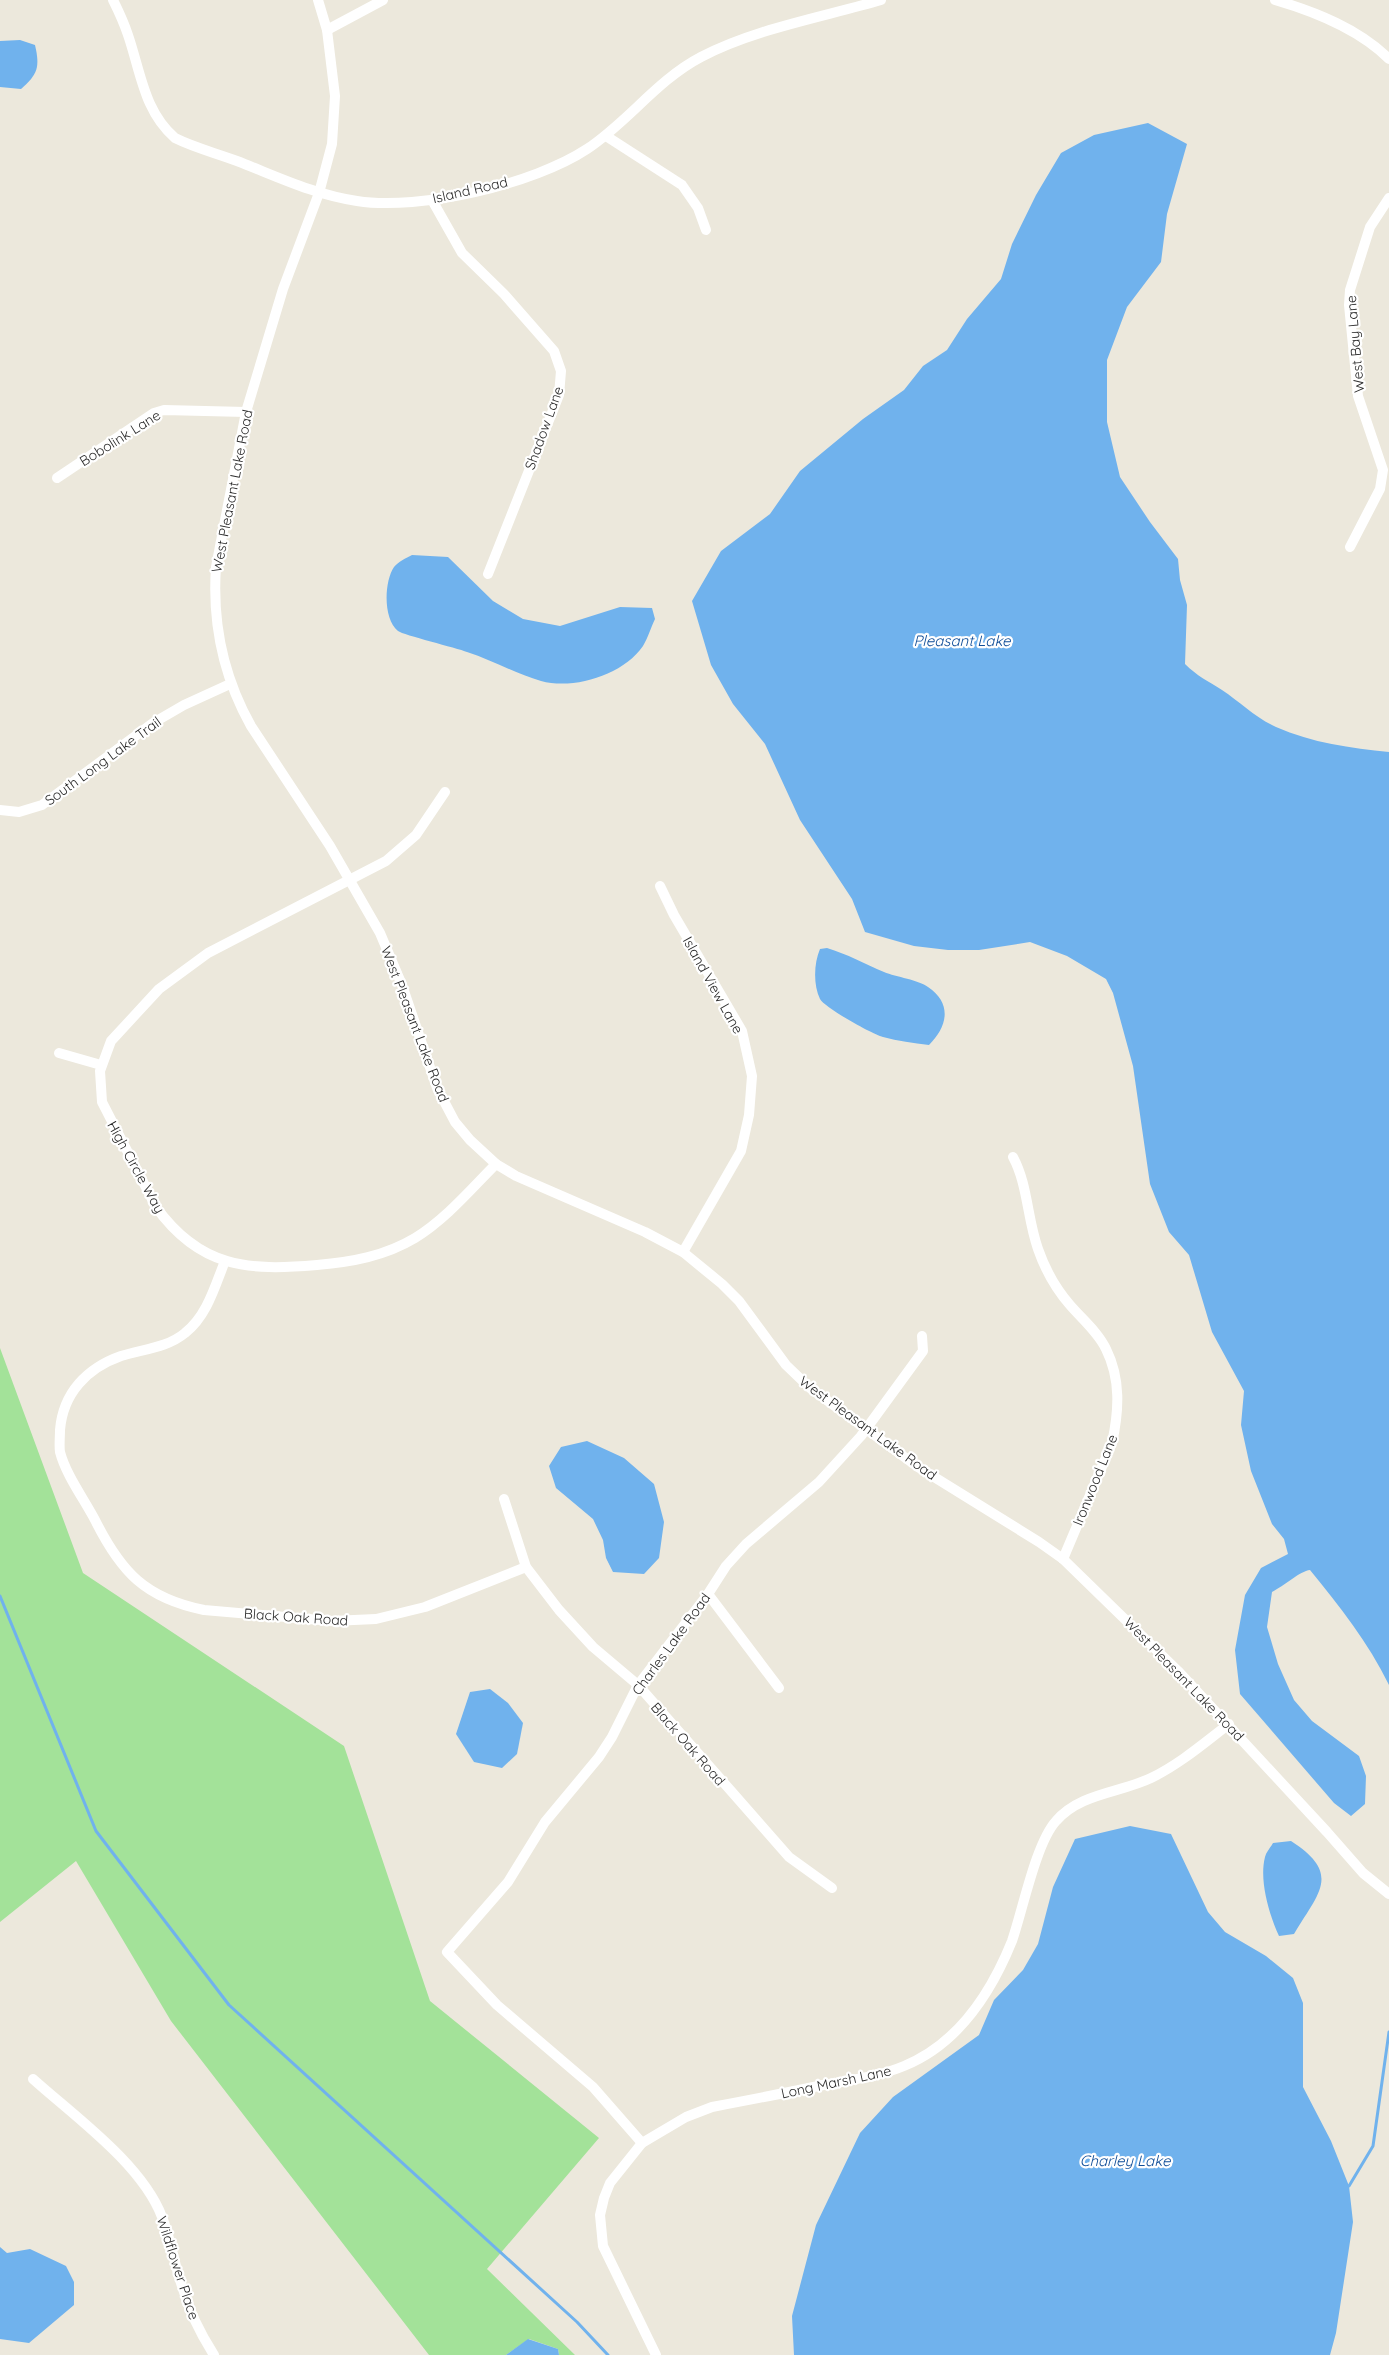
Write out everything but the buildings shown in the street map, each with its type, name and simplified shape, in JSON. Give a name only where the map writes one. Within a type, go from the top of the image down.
[{"type":"street","name":"Island Road","points":[[113,0],[128,35],[148,103],[164,128],[175,138],[189,145],[202,148],[319,193],[357,201],[384,203],[432,200],[497,186],[525,177],[584,150],[606,136],[664,82],[706,54],[746,38],[881,0]]},
{"type":"street","name":"West Pleasant Lake Road","points":[[318,0],[327,30],[335,96],[332,144],[319,193],[283,289],[246,412],[219,552],[215,586],[217,632],[230,684],[251,726],[330,846],[380,933],[396,969],[432,1076],[445,1105],[470,1140],[496,1164],[529,1182],[645,1232],[682,1252],[705,1268],[739,1302],[771,1347],[802,1382],[918,1467],[1063,1559],[1178,1671],[1229,1724],[1363,1873],[1389,1894]]},
{"type":"street","points":[[327,30],[383,0]]},
{"type":"street","points":[[1275,0],[1305,9],[1367,39],[1389,59]]},
{"type":"street","points":[[606,136],[682,185],[698,208],[706,230]]},
{"type":"street","name":"West Bay Lane","points":[[1350,547],[1380,489],[1383,470],[1358,396],[1349,306],[1350,290],[1366,236],[1389,198]]},
{"type":"street","name":"Shadow Lane","points":[[432,200],[462,253],[504,294],[547,342],[558,360],[561,371],[559,394],[488,574]]},
{"type":"street","name":"Bobolink Lane","points":[[57,478],[154,413],[164,410],[246,412]]},
{"type":"street","name":"South Long Lake Trail","points":[[0,810],[19,812],[42,805],[153,723],[230,684]]},
{"type":"street","name":"High Circle Way","points":[[445,792],[427,821],[402,849],[386,861],[240,935],[184,969],[159,989],[116,1035],[106,1050],[101,1065],[100,1087],[103,1106],[156,1207],[177,1232],[192,1244],[226,1261],[258,1268],[350,1262],[380,1254],[416,1237],[436,1223],[496,1164]]},
{"type":"street","name":"Island View Lane","points":[[660,886],[674,915],[742,1031],[752,1076],[749,1114],[741,1151],[682,1252]]},
{"type":"street","points":[[59,1053],[101,1065]]},
{"type":"street","name":"Ironwood Lane","points":[[1013,1157],[1022,1173],[1031,1226],[1047,1270],[1068,1303],[1106,1349],[1116,1385],[1117,1422],[1112,1443],[1063,1559]]},
{"type":"street","name":"Black Oak Road","points":[[226,1261],[202,1315],[189,1330],[172,1342],[122,1356],[94,1369],[82,1378],[65,1404],[61,1419],[60,1451],[68,1472],[109,1548],[124,1568],[152,1591],[186,1606],[214,1611],[350,1622],[401,1615],[526,1567],[573,1627],[638,1685],[737,1801],[789,1857],[832,1888]]},
{"type":"street","name":"Charles Lake Road","points":[[642,2143],[593,2087],[497,2005],[447,1952],[508,1882],[546,1822],[599,1757],[612,1737],[638,1685],[708,1594],[726,1566],[746,1544],[819,1482],[866,1430],[923,1350],[922,1336]]},
{"type":"street","points":[[504,1499],[526,1567]]},
{"type":"street","points":[[708,1594],[779,1688]]},
{"type":"street","name":"Long Marsh Lane","points":[[642,2143],[686,2117],[712,2108],[890,2071],[922,2057],[939,2046],[971,2016],[999,1969],[1018,1922],[1047,1833],[1056,1820],[1088,1798],[1136,1785],[1154,1777],[1184,1758],[1229,1724]]},
{"type":"street","name":"Wildflower Place","points":[[33,2079],[124,2160],[148,2191],[162,2216],[182,2287],[199,2332],[214,2355]]},
{"type":"street","points":[[642,2143],[610,2183],[600,2214],[601,2233],[608,2259],[656,2355]]},
{"type":"green space","points":[[0,1348],[83,1573],[344,1746],[430,2001],[599,2138],[487,2269],[575,2355],[559,2355],[558,2349],[529,2339],[506,2355],[429,2355],[171,2021],[76,1861],[0,1922]]},
{"type":"water","points":[[20,40],[35,45],[36,70],[31,79],[21,89],[0,87],[0,41]]},
{"type":"water","name":"Pleasant Lake","points":[[1148,123],[1187,144],[1167,214],[1161,262],[1127,307],[1107,360],[1107,422],[1120,477],[1178,559],[1180,580],[1187,605],[1185,664],[1255,715],[1276,727],[1318,741],[1346,747],[1389,752],[1389,1685],[1363,1639],[1310,1570],[1272,1592],[1267,1627],[1278,1664],[1294,1700],[1312,1721],[1359,1756],[1366,1776],[1365,1804],[1351,1816],[1334,1803],[1240,1694],[1235,1650],[1245,1595],[1261,1568],[1288,1554],[1284,1539],[1272,1524],[1251,1471],[1241,1425],[1244,1391],[1212,1332],[1189,1255],[1169,1232],[1150,1184],[1133,1066],[1113,993],[1106,979],[1067,956],[1030,942],[979,950],[948,950],[914,946],[865,932],[852,899],[800,820],[765,744],[733,704],[711,665],[692,601],[721,551],[770,514],[800,471],[863,419],[904,390],[923,366],[947,350],[967,319],[1001,279],[1012,244],[1036,195],[1061,153],[1094,135]]},
{"type":"water","points":[[412,555],[448,557],[493,601],[523,619],[560,626],[620,607],[652,608],[655,619],[643,646],[623,665],[611,672],[583,682],[554,683],[541,681],[476,655],[398,631],[393,625],[388,609],[388,582],[394,567]]},
{"type":"water","points":[[827,948],[884,972],[919,982],[936,994],[944,1008],[945,1016],[940,1031],[929,1045],[894,1040],[877,1035],[849,1020],[824,1003],[820,999],[815,980],[820,949]]},
{"type":"water","points":[[587,1441],[624,1458],[654,1484],[664,1522],[659,1558],[644,1574],[613,1572],[606,1558],[603,1540],[593,1519],[556,1488],[549,1466],[561,1447]]},
{"type":"water","points":[[490,1689],[508,1703],[523,1723],[517,1754],[502,1768],[474,1762],[456,1734],[470,1692]]},
{"type":"water","name":"Charley Lake","points":[[1130,1826],[1171,1834],[1208,1912],[1225,1932],[1266,1956],[1293,1978],[1303,2003],[1303,2087],[1331,2141],[1349,2186],[1353,2222],[1336,2333],[1330,2355],[794,2355],[792,2316],[816,2225],[860,2133],[893,2097],[979,2035],[994,2000],[1023,1970],[1038,1944],[1053,1887],[1075,1839]]},
{"type":"water","points":[[1291,1841],[1307,1853],[1316,1864],[1321,1874],[1321,1884],[1317,1895],[1294,1934],[1279,1936],[1266,1897],[1263,1866],[1266,1855],[1273,1843]]},
{"type":"water","points":[[0,2247],[7,2253],[30,2249],[66,2266],[74,2282],[74,2305],[29,2343],[0,2339]]},
{"type":"water","points":[[528,2339],[558,2349],[559,2355],[506,2355]]},
{"type":"waterway","points":[[0,1596],[96,1831],[229,2005],[577,2322],[608,2355]]},
{"type":"waterway","points":[[1349,2186],[1373,2146],[1389,2032]]}]
